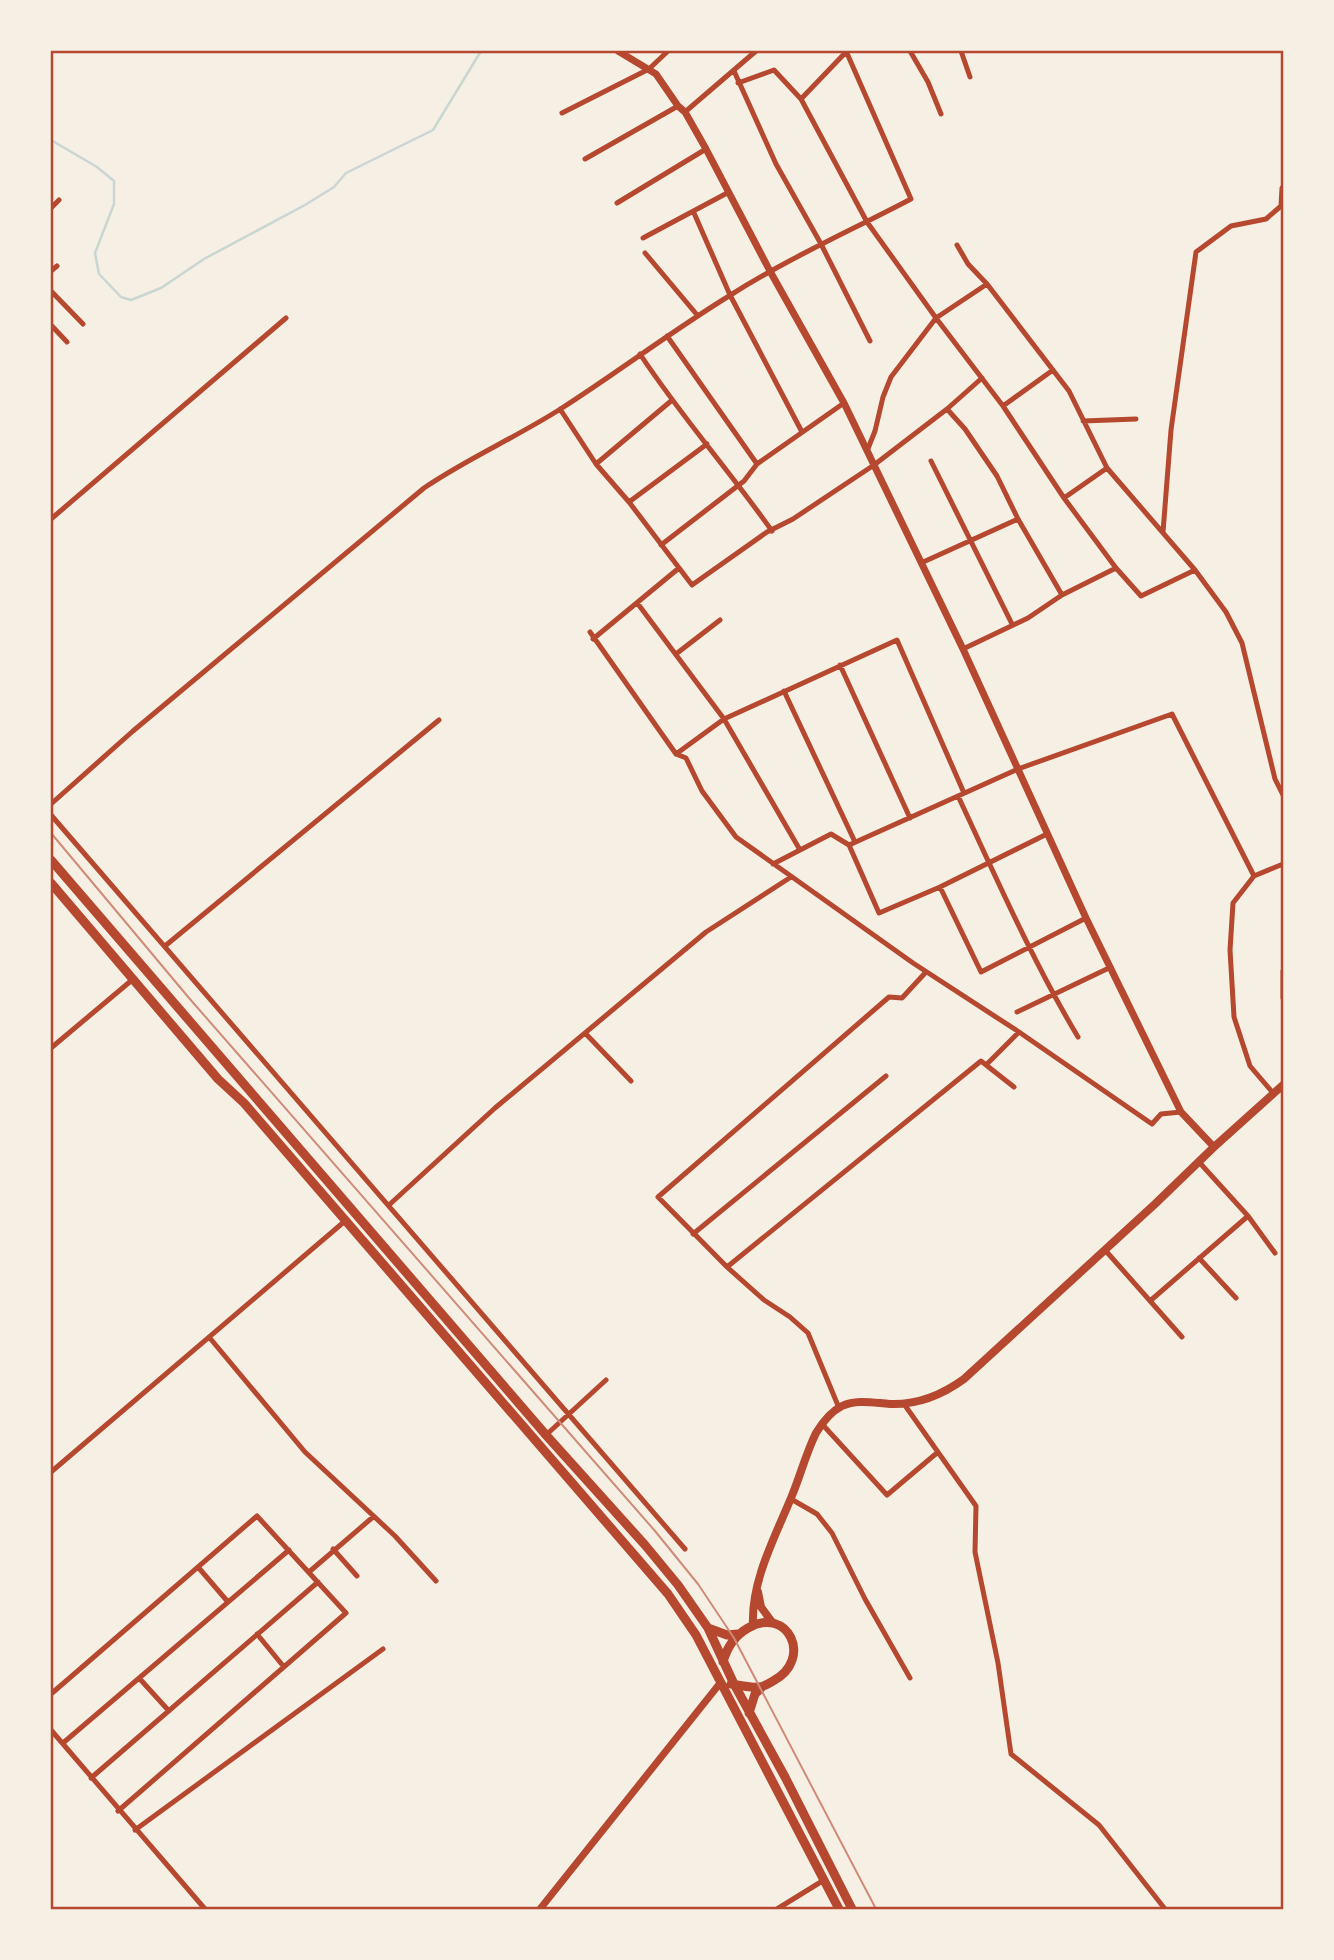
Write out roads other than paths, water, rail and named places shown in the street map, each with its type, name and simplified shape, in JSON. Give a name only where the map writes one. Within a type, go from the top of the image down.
[{"type":"main road","points":[[51,860],[678,1585],[708,1628],[734,1684],[852,1909]]},
{"type":"main road","points":[[51,883],[218,1079],[244,1103],[668,1594],[691,1626],[839,1909]]},
{"type":"main road","points":[[753,1625],[757,1589],[778,1529],[822,1424],[839,1408],[864,1402],[904,1404],[931,1398],[964,1379],[1283,1085]]},
{"type":"main road","points":[[757,1589],[761,1607],[772,1622]]},
{"type":"main road","points":[[708,1628],[727,1635],[738,1634],[753,1625],[772,1622],[782,1626],[790,1635],[794,1647],[794,1658],[790,1667],[783,1676],[755,1694],[749,1713]]},
{"type":"main road","points":[[720,1680],[723,1661],[738,1634]]},
{"type":"main road","points":[[720,1680],[751,1687],[764,1686]]},
{"type":"street","points":[[618,51],[656,74],[685,112],[706,149],[844,403],[963,649],[1086,918],[1181,1112],[1214,1147]]},
{"type":"street","points":[[562,113],[649,69],[668,51]]},
{"type":"street","points":[[685,112],[756,51]]},
{"type":"street","points":[[51,804],[133,731],[424,488],[560,409],[730,295],[821,244],[911,199],[846,51],[801,99]]},
{"type":"street","points":[[910,51],[928,82],[941,114]]},
{"type":"street","points":[[961,51],[970,77]]},
{"type":"street","points":[[738,83],[774,70],[801,99],[867,222],[1003,406],[1064,498],[1116,568],[1141,596],[1195,570]]},
{"type":"street","points":[[734,71],[776,164],[821,244],[870,341]]},
{"type":"street","points":[[584,159],[678,106]]},
{"type":"street","points":[[617,203],[706,149]]},
{"type":"street","points":[[1163,532],[1171,430],[1196,252],[1231,226],[1266,219],[1281,206],[1282,188]]},
{"type":"street","points":[[643,239],[729,192]]},
{"type":"street","points":[[51,208],[59,200]]},
{"type":"street","points":[[694,213],[730,295],[802,432]]},
{"type":"street","points":[[957,245],[968,264],[1069,391],[1107,468],[1195,570],[1226,612],[1242,643],[1275,779],[1283,795]]},
{"type":"street","points":[[645,253],[698,316]]},
{"type":"street","points":[[51,271],[57,266]]},
{"type":"street","points":[[867,452],[891,377],[936,318],[987,285]]},
{"type":"street","points":[[51,291],[83,324]]},
{"type":"street","points":[[51,519],[286,318]]},
{"type":"street","points":[[51,325],[66,342]]},
{"type":"street","points":[[667,336],[757,464]]},
{"type":"street","points":[[640,354],[671,401],[739,485],[772,531]]},
{"type":"street","points":[[1003,406],[1053,370]]},
{"type":"street","points":[[560,409],[596,464],[629,502],[692,585],[874,465],[947,409],[982,378]]},
{"type":"street","points":[[596,464],[671,401]]},
{"type":"street","points":[[662,545],[739,485],[757,464],[844,403]]},
{"type":"street","points":[[947,409],[965,429],[998,476],[1018,519],[1062,595]]},
{"type":"street","points":[[1083,421],[1136,419]]},
{"type":"street","points":[[629,502],[707,444]]},
{"type":"street","points":[[931,461],[1012,624]]},
{"type":"street","points":[[1064,498],[1107,468]]},
{"type":"street","points":[[921,563],[1018,519]]},
{"type":"street","points":[[593,639],[679,568]]},
{"type":"street","points":[[963,649],[1028,618],[1062,595],[1116,568]]},
{"type":"street","points":[[638,604],[724,719],[800,850]]},
{"type":"street","points":[[676,654],[720,620]]},
{"type":"street","points":[[590,632],[676,754],[686,758],[702,791],[736,837],[926,972],[1019,1032],[1152,1125],[1161,1114],[1181,1112]]},
{"type":"street","points":[[676,754],[724,719],[897,640],[964,793]]},
{"type":"street","points":[[840,666],[910,818]]},
{"type":"street","points":[[784,691],[852,843],[878,913],[940,887],[1047,834]]},
{"type":"street","points":[[774,864],[831,834],[852,843],[1018,769],[1172,714],[1254,876]]},
{"type":"street","points":[[165,946],[439,720]]},
{"type":"street","points":[[958,796],[1029,948],[1078,1037]]},
{"type":"street","points":[[51,815],[685,1549]]},
{"type":"street","points":[[1273,1093],[1250,1066],[1234,1017],[1230,950],[1233,903],[1254,876],[1283,864]]},
{"type":"street","points":[[389,1205],[495,1108],[706,932],[791,877]]},
{"type":"street","points":[[940,887],[981,972],[1086,918]]},
{"type":"street","points":[[1017,1012],[1111,967]]},
{"type":"street","points":[[1283,971],[1283,995]]},
{"type":"street","points":[[839,1408],[808,1333],[764,1300],[727,1267],[659,1200],[659,1194],[889,997],[902,998],[926,972]]},
{"type":"street","points":[[51,1048],[132,979]]},
{"type":"street","points":[[986,1065],[1019,1032]]},
{"type":"street","points":[[585,1033],[631,1081]]},
{"type":"street","points":[[727,1267],[981,1061],[1014,1087]]},
{"type":"street","points":[[693,1234],[886,1076]]},
{"type":"street","points":[[1199,1162],[1248,1216],[1275,1253]]},
{"type":"street","points":[[1150,1301],[1248,1216]]},
{"type":"street","points":[[51,1472],[345,1221]]},
{"type":"street","points":[[1105,1250],[1182,1337]]},
{"type":"street","points":[[1199,1258],[1236,1298]]},
{"type":"street","points":[[209,1337],[305,1452],[436,1581]]},
{"type":"street","points":[[546,1435],[606,1380]]},
{"type":"street","points":[[904,1404],[976,1506],[975,1552],[998,1663],[1011,1754],[1099,1825],[1165,1909]]},
{"type":"street","points":[[822,1424],[887,1495],[938,1452]]},
{"type":"street","points":[[791,1499],[817,1514],[832,1533],[865,1599],[910,1678]]},
{"type":"street","points":[[51,1695],[257,1516],[346,1613],[118,1811]]},
{"type":"street","points":[[309,1572],[373,1517]]},
{"type":"street","points":[[333,1549],[357,1576]]},
{"type":"street","points":[[63,1743],[289,1550]]},
{"type":"street","points":[[198,1567],[228,1602]]},
{"type":"street","points":[[91,1777],[318,1582]]},
{"type":"street","points":[[257,1634],[284,1667]]},
{"type":"street","points":[[135,1830],[383,1649]]},
{"type":"street","points":[[139,1678],[169,1711]]},
{"type":"street","points":[[540,1909],[720,1680]]},
{"type":"street","points":[[51,1730],[205,1909]]},
{"type":"street","points":[[777,1909],[824,1880]]},
{"type":"waterway","points":[[51,140],[97,167],[114,181],[114,204],[95,253],[99,274],[121,297],[131,300],[161,288],[204,259],[305,205],[334,187],[346,173],[433,130],[481,51]]},
{"type":"tram line","points":[[51,833],[189,998],[655,1531],[698,1584],[734,1638],[876,1909]]}]
